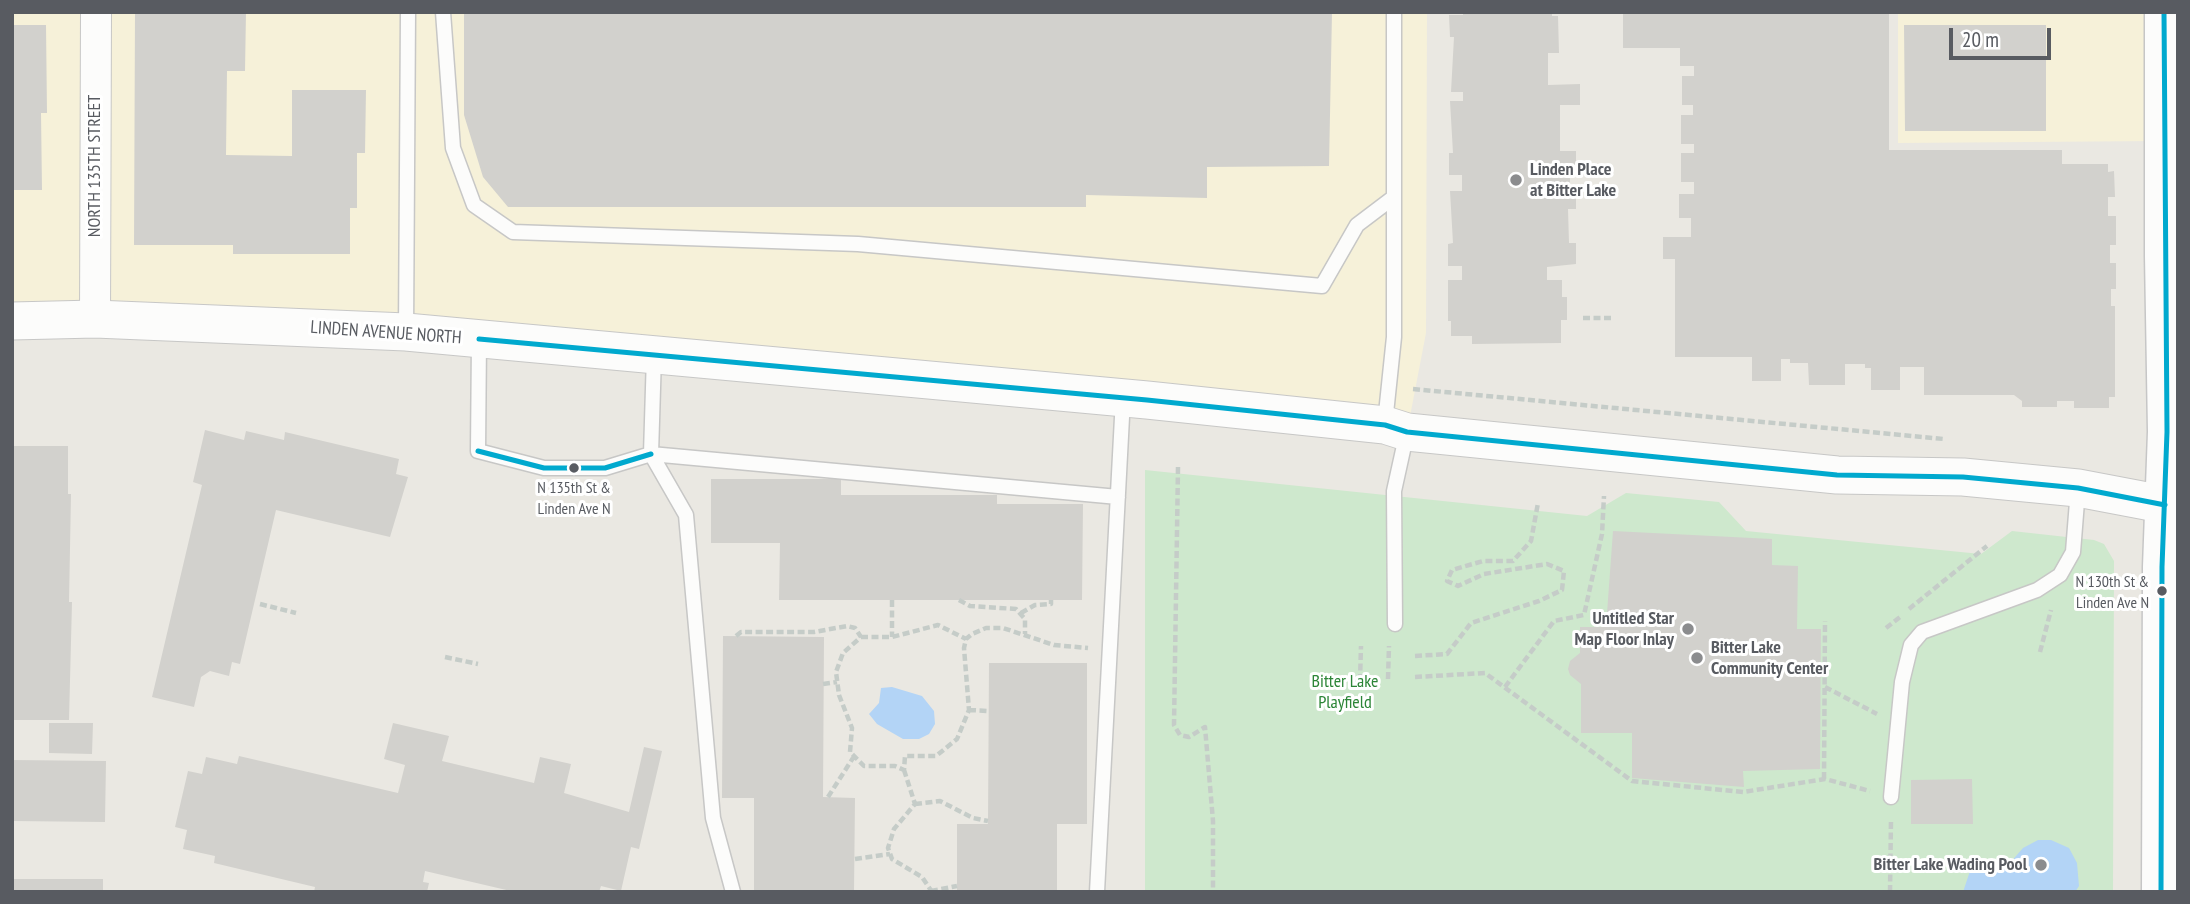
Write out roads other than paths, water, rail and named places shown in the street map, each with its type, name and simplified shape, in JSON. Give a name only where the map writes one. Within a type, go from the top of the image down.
[{"type":"main road","points":[[2161,892],[2171,506],[2168,432],[2171,255],[2169,35]]},
{"type":"street","name":"NORTH 135TH STREET","points":[[95,319],[96,12]]},
{"type":"street","name":"LINDEN AVENUE NORTH","points":[[12,321],[95,319],[406,332],[1123,398],[1837,475],[1963,477],[2078,488],[2171,506]]},
{"type":"lane","points":[[406,332],[408,12]]},
{"type":"lane","points":[[443,12],[453,148],[474,205],[513,232],[858,244],[1322,286],[1357,225],[1394,197]]},
{"type":"lane","points":[[1394,12],[1395,624]]},
{"type":"lane","points":[[479,339],[478,451],[544,468],[604,468],[651,454],[1118,497]]},
{"type":"lane","points":[[654,355],[651,454],[686,515],[713,818],[733,892]]},
{"type":"lane","points":[[1097,892],[1123,398]]},
{"type":"lane","points":[[1891,797],[1905,664],[1910,645],[1922,632],[2037,590],[2060,575],[2073,552],[2078,488]]},
{"type":"water","points":[[892,687],[922,696],[934,711],[935,724],[929,734],[919,739],[903,739],[877,724],[869,714],[879,703],[881,688]]},
{"type":"water","name":"Bitter Lake Wading Pool","points":[[2038,840],[2051,840],[2069,848],[2077,863],[2079,886],[2075,892],[1963,892],[1970,871],[2009,864],[2023,848]]},
{"type":"place","name":"Linden Place at Bitter Lake","points":[[1516,180]]},
{"type":"place","name":"N 135th St & Linden Ave N","points":[[574,468]]},
{"type":"place","name":"N 130th St & Linden Ave N","points":[[2162,591]]},
{"type":"place","name":"Untitled Star Map Floor Inlay","points":[[1688,629]]},
{"type":"place","name":"Bitter Lake Community Center","points":[[1697,658]]},
{"type":"place","name":"Bitter Lake Wading Pool","points":[[2041,865]]},
{"type":"park label","name":"Bitter Lake Playfield","points":[[1345,692]]}]
